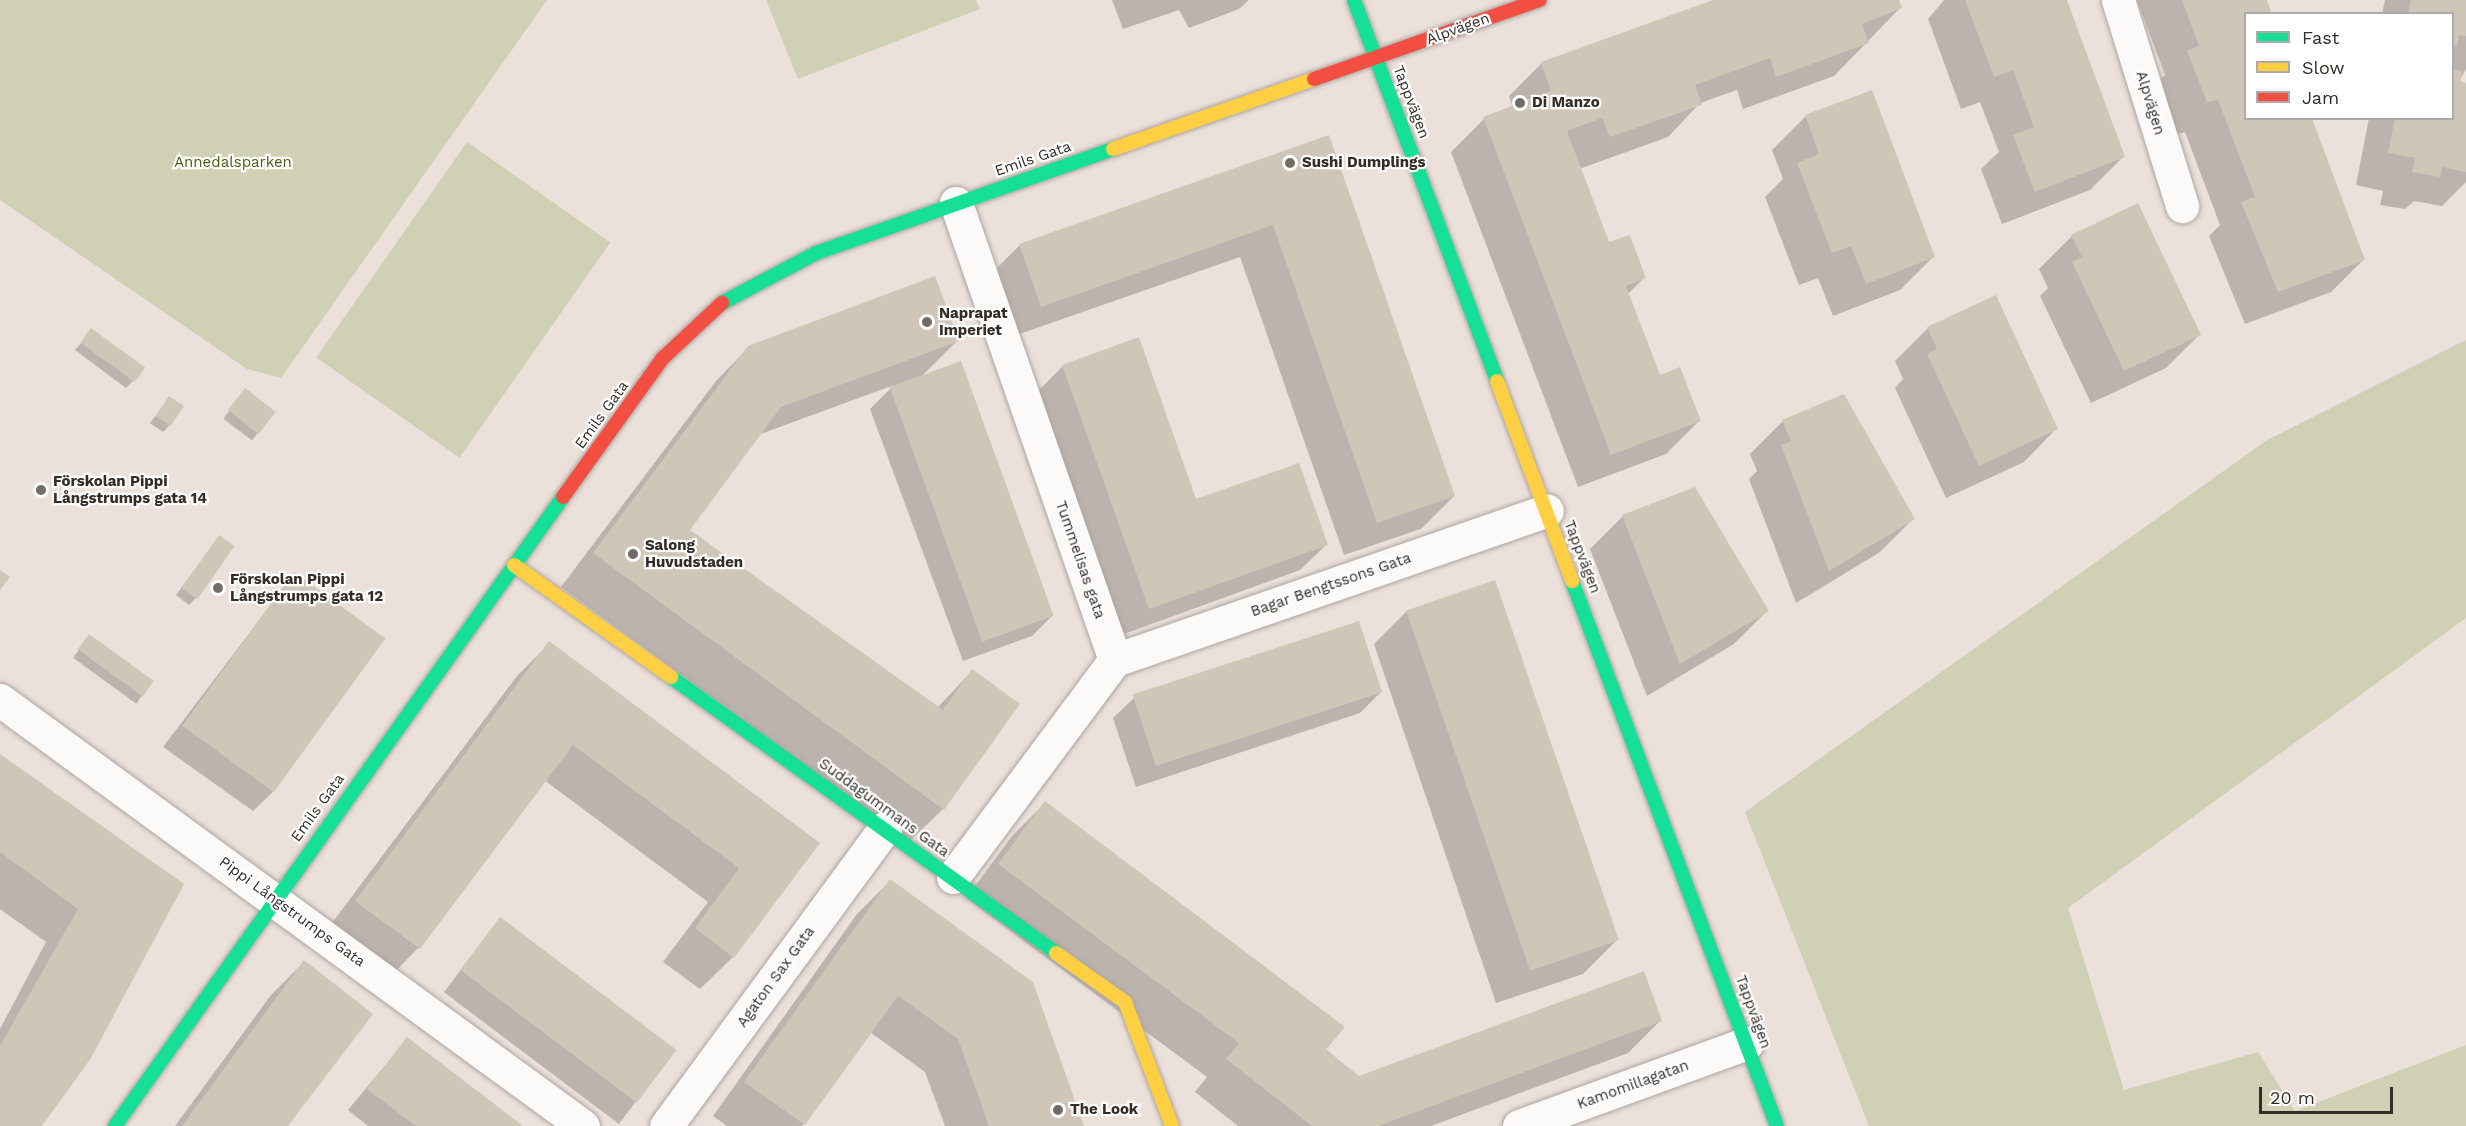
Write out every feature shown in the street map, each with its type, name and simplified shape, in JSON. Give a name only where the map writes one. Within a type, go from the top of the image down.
[{"type":"street","name":"Tappvägen","points":[[1354,0],[1777,1126]]},
{"type":"street","name":"Alpvägen","points":[[1377,59],[1540,0]]},
{"type":"street","name":"Alpvägen","points":[[2118,0],[2182,206]]},
{"type":"street","name":"Emils Gata","points":[[116,1126],[273,898],[663,358],[730,296],[816,253],[1377,59]]},
{"type":"street","name":"Tummelisas gata","points":[[956,203],[1115,660]]},
{"type":"street","name":"Bagar Bengtssons Gata","points":[[1115,660],[1547,510]]},
{"type":"street","name":"Suddagummans Gata","points":[[514,565],[885,828],[1125,1002],[1172,1126]]},
{"type":"street","points":[[952,877],[1115,660]]},
{"type":"street","name":"Pippi Långstrumps Gata","points":[[0,700],[583,1126]]},
{"type":"street","name":"Agaton Sax Gata","points":[[666,1126],[885,828]]},
{"type":"street","name":"Kamomillagatan","points":[[1519,1126],[1747,1043]]},
{"type":"green space","name":"Annedalsparken","points":[[0,0],[547,0],[281,378],[247,369],[0,200]]},
{"type":"green space","points":[[766,0],[976,0],[980,9],[798,79]]},
{"type":"green space","points":[[467,142],[610,242],[460,458],[316,357]]},
{"type":"green space","points":[[2466,340],[2466,618],[2068,908],[2124,1090],[2258,1052],[2295,1111],[2466,1045],[2466,1126],[1869,1126],[1745,812],[2267,440]]},
{"type":"building","points":[[1713,0],[1899,0],[1902,8],[1862,24],[1869,43],[1776,77],[1770,58],[1695,85],[1702,105],[1610,137],[1602,118],[1567,131],[1609,242],[1630,235],[1646,278],[1626,286],[1660,375],[1680,367],[1701,421],[1611,455],[1483,117],[1551,91],[1541,62]]},
{"type":"building","points":[[1965,0],[2067,0],[2125,157],[2035,192],[2013,135],[2034,127],[2013,70],[1994,77]]},
{"type":"building","points":[[2182,0],[2267,0],[2271,12],[2244,12],[2244,120],[2313,120],[2365,260],[2278,292],[2241,202],[2255,197],[2218,100],[2207,102],[2187,51],[2199,46]]},
{"type":"building","points":[[2411,0],[2466,0],[2466,36],[2459,35],[2457,46],[2454,45],[2454,12],[2408,12]]},
{"type":"building","points":[[2454,69],[2462,71],[2460,81],[2466,83],[2466,172],[2442,167],[2440,177],[2412,172],[2415,158],[2388,153],[2395,120],[2454,120]]},
{"type":"building","points":[[1872,90],[1935,257],[1866,284],[1851,246],[1832,253],[1797,163],[1819,154],[1805,115]]},
{"type":"building","points":[[1329,135],[1455,496],[1377,523],[1273,225],[1041,307],[1019,244]]},
{"type":"building","points":[[2138,203],[2201,335],[2124,371],[2072,262],[2082,257],[2071,235]]},
{"type":"building","points":[[935,276],[959,341],[781,407],[690,530],[943,710],[972,669],[1020,704],[944,810],[593,553],[748,346]]},
{"type":"building","points":[[1996,295],[2058,429],[1979,466],[1927,354],[1937,349],[1927,327]]},
{"type":"building","points":[[91,328],[145,367],[135,382],[80,343]]},
{"type":"building","points":[[1139,337],[1196,499],[1299,463],[1328,545],[1149,609],[1062,365]]},
{"type":"building","points":[[961,361],[1054,616],[982,642],[890,387]]},
{"type":"building","points":[[245,388],[276,412],[258,434],[228,410]]},
{"type":"building","points":[[1844,394],[1915,519],[1829,571],[1781,445],[1791,441],[1782,420]]},
{"type":"building","points":[[169,396],[184,406],[171,426],[156,416]]},
{"type":"building","points":[[1695,487],[1769,611],[1680,664],[1622,515]]},
{"type":"building","points":[[219,535],[235,546],[197,599],[182,588]]},
{"type":"building","points":[[0,570],[10,577],[0,590]]},
{"type":"building","points":[[294,572],[385,638],[274,792],[182,726]]},
{"type":"building","points":[[1495,580],[1619,940],[1530,971],[1406,611]]},
{"type":"building","points":[[1359,621],[1382,692],[1156,766],[1133,695]]},
{"type":"building","points":[[89,634],[154,681],[143,696],[78,649]]},
{"type":"building","points":[[549,641],[820,843],[734,958],[695,928],[739,868],[573,745],[420,949],[355,901]]},
{"type":"building","points":[[0,754],[184,884],[91,1058],[42,1126],[0,1126],[0,1046],[78,909],[0,852]]},
{"type":"building","points":[[1045,801],[1345,1027],[1326,1050],[1359,1076],[1644,971],[1662,1021],[1378,1126],[1312,1126],[1226,1059],[1239,1043],[998,864]]},
{"type":"building","points":[[890,879],[1033,982],[1084,1126],[989,1126],[958,1039],[898,996],[805,1125],[744,1082]]},
{"type":"building","points":[[500,917],[676,1050],[637,1103],[460,970]]},
{"type":"building","points":[[304,960],[373,1014],[288,1126],[182,1126]]},
{"type":"building","points":[[407,1037],[523,1126],[416,1126],[367,1089]]},
{"type":"traffic: fast","points":[[1354,0],[1497,381]]},
{"type":"traffic: fast","points":[[722,303],[816,253],[1113,149]]},
{"type":"traffic: fast","points":[[115,1126],[563,497]]},
{"type":"traffic: fast","points":[[1572,581],[1777,1126]]},
{"type":"traffic: fast","points":[[671,677],[1056,953]]},
{"type":"traffic: slow","points":[[1113,149],[1314,79]]},
{"type":"traffic: slow","points":[[1497,381],[1572,581]]},
{"type":"traffic: slow","points":[[514,565],[671,677]]},
{"type":"traffic: slow","points":[[1056,953],[1125,1002],[1172,1126]]},
{"type":"traffic: jam","points":[[1314,79],[1540,0]]},
{"type":"traffic: jam","points":[[563,497],[663,358],[722,303]]},
{"type":"place","name":"Di Manzo","points":[[1520,103]]},
{"type":"place","name":"Sushi Dumplings","points":[[1290,163]]},
{"type":"place","name":"Naprapat Imperiet","points":[[927,322]]},
{"type":"place","name":"Förskolan Pippi Långstrumps gata 14","points":[[41,490]]},
{"type":"place","name":"Salong Huvudstaden","points":[[633,554]]},
{"type":"place","name":"Förskolan Pippi Långstrumps gata 12","points":[[218,588]]},
{"type":"place","name":"The Look","points":[[1058,1110]]}]
